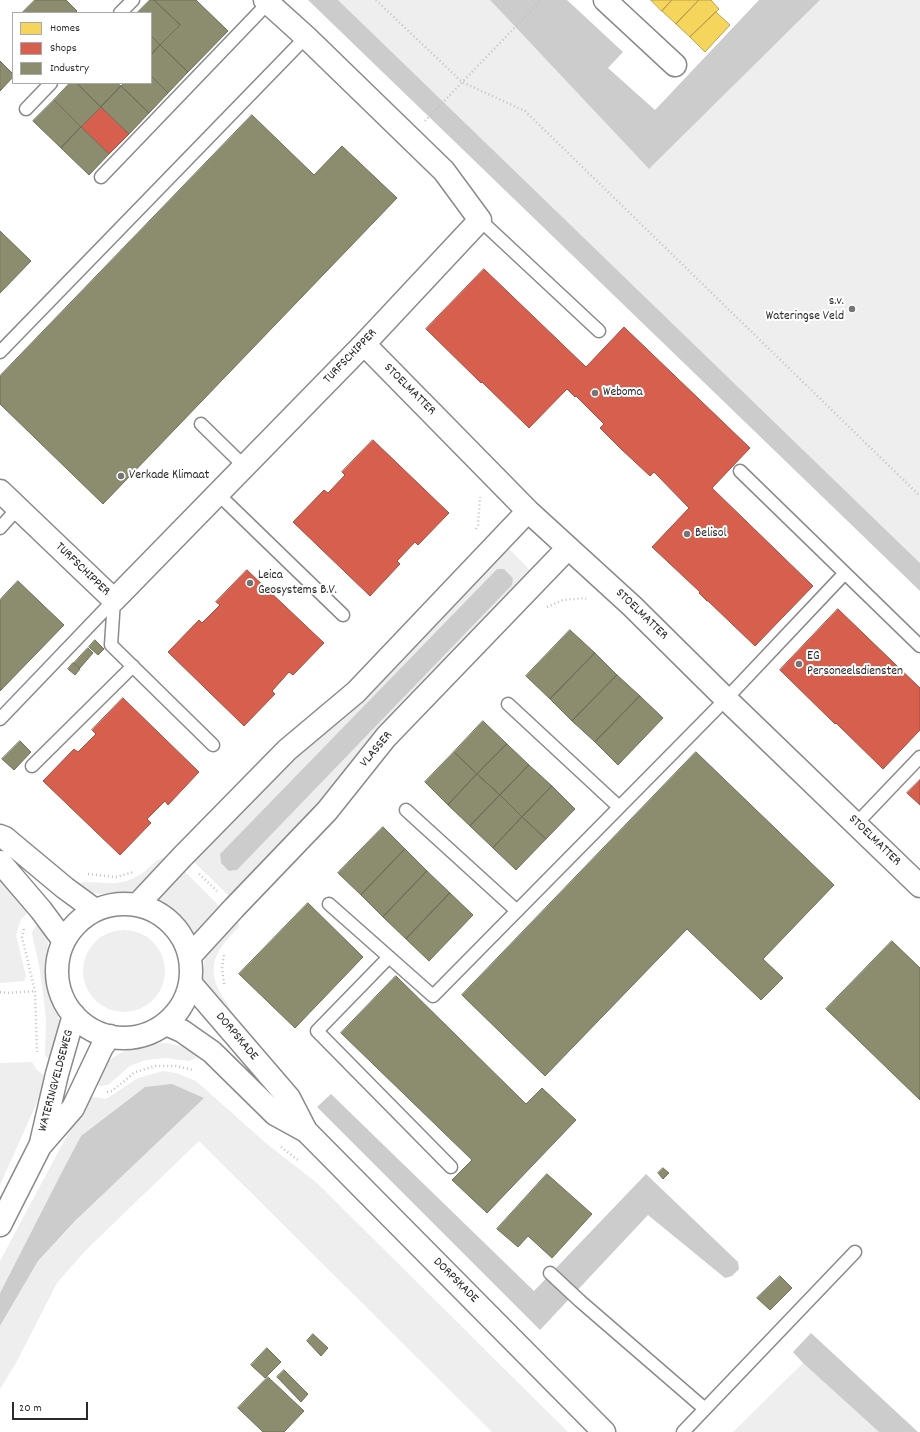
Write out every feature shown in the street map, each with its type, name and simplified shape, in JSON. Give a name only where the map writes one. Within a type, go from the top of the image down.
[{"type":"street","points":[[605,0],[675,65]]},
{"type":"street","points":[[266,1],[306,37],[444,171],[480,220]]},
{"type":"street","name":"TURFSCHIPPER","points":[[0,491],[114,600],[364,344],[480,220]]},
{"type":"street","name":"STOELMATTER","points":[[364,344],[528,511],[632,606],[920,886]]},
{"type":"street","points":[[138,904],[286,750],[356,692],[528,511]]},
{"type":"street","name":"VLASSER","points":[[190,956],[327,811],[386,737],[568,548]]},
{"type":"street","points":[[0,836],[5,838],[65,888],[95,910]]},
{"type":"street","points":[[0,862],[41,910],[64,940]]},
{"type":"street","points":[[116,904],[138,904],[161,914],[180,932],[190,956],[192,970],[191,984],[185,999],[177,1012],[166,1024],[149,1033],[130,1037],[110,1036],[91,1029],[74,1015],[65,1002],[59,987],[57,972],[58,956],[64,940],[72,928],[82,918],[95,910],[116,904]]},
{"type":"street","name":"DORPSKADE","points":[[191,984],[289,1098],[306,1131]]},
{"type":"street","name":"WATERINGVELDSEWEG","points":[[0,1225],[40,1146],[57,1074],[74,1015]]},
{"type":"street","name":"DORPSKADE","points":[[166,1024],[182,1031],[212,1052],[275,1114],[306,1131],[604,1432]]},
{"type":"street","name":"WATERINGVELDSEWEG","points":[[40,1146],[73,1108],[102,1047],[110,1036]]},
{"type":"lane","points":[[121,12],[133,0]]},
{"type":"lane","points":[[101,177],[266,1]]},
{"type":"lane","points":[[0,352],[306,37]]},
{"type":"lane","points":[[26,109],[50,84]]},
{"type":"lane","points":[[480,220],[599,331]]},
{"type":"lane","points":[[201,424],[244,466]]},
{"type":"lane","points":[[740,471],[920,646]]},
{"type":"lane","points":[[217,494],[343,615]]},
{"type":"lane","points":[[0,528],[18,508]]},
{"type":"lane","points":[[329,904],[433,996],[726,699],[845,573]]},
{"type":"lane","points":[[114,600],[111,645],[213,745]]},
{"type":"lane","points":[[0,719],[114,600]]},
{"type":"lane","points":[[32,766],[133,666]]},
{"type":"lane","points":[[508,704],[619,807]]},
{"type":"lane","points":[[856,824],[920,757]]},
{"type":"lane","points":[[406,810],[517,911]]},
{"type":"lane","points":[[389,957],[317,1031],[451,1167]]},
{"type":"lane","points":[[683,1432],[855,1252]]},
{"type":"lane","points":[[550,1273],[580,1301],[705,1409]]},
{"type":"path","points":[[376,0],[462,82],[525,111],[920,496]]},
{"type":"path","points":[[421,125],[541,0]]},
{"type":"path","points":[[475,532],[478,525],[481,499],[477,492]]},
{"type":"path","points":[[542,609],[563,600],[584,598],[589,600]]},
{"type":"path","points":[[182,857],[234,908]]},
{"type":"path","points":[[65,888],[79,874],[116,877],[135,871]]},
{"type":"path","points":[[0,992],[35,991],[22,937],[25,925],[41,910]]},
{"type":"path","points":[[226,988],[223,982],[222,968],[224,955],[229,949]]},
{"type":"shaded area","points":[[308,0],[338,0],[920,563],[920,591]]},
{"type":"shaded area","points":[[338,0],[490,0],[649,169],[820,0],[920,0],[920,563]]},
{"type":"shaded area","points":[[490,0],[567,0],[623,52],[608,68],[655,110],[759,0],[820,0],[649,169]]},
{"type":"shaded area","points":[[508,548],[533,573],[232,899],[191,859]],"holes":[[[497,569],[504,569],[513,578],[511,585],[237,870],[229,871],[221,863],[220,854]]]},
{"type":"shaded area","points":[[497,569],[504,569],[513,578],[512,585],[237,870],[229,871],[221,863],[220,854]]},
{"type":"shaded area","points":[[166,857],[171,859],[148,882],[139,888],[128,892],[113,894],[91,893],[76,884],[86,882],[123,882],[143,873],[156,861]]},
{"type":"shaded area","points":[[183,870],[220,907],[193,938],[175,917],[165,909],[152,902]]},
{"type":"shaded area","points":[[0,880],[32,909],[21,919],[16,935],[26,976],[24,981],[0,983]]},
{"type":"shaded area","points":[[234,918],[239,924],[239,927],[220,949],[214,965],[216,984],[230,1009],[233,1019],[204,986],[202,978],[207,953]]},
{"type":"shaded area","points":[[40,922],[48,943],[46,973],[49,990],[60,1022],[55,1064],[49,1061],[45,1055],[46,1020],[43,992],[32,934],[33,930]]},
{"type":"shaded area","points":[[116,930],[132,930],[147,937],[158,948],[165,963],[165,979],[162,987],[153,1000],[140,1009],[132,1012],[116,1012],[101,1005],[90,994],[83,979],[83,963],[90,948],[101,937]]},
{"type":"shaded area","points":[[167,1043],[186,1047],[200,1054],[196,1058],[189,1061],[166,1058],[146,1060],[130,1066],[108,1085],[100,1086],[94,1083],[104,1067],[117,1055],[124,1051],[150,1044]]},
{"type":"shaded area","points":[[32,1062],[37,1070],[48,1078],[0,1185],[0,1063]]},
{"type":"shaded area","points":[[163,1071],[176,1073],[196,1081],[267,1144],[317,1183],[568,1432],[492,1432],[199,1141],[86,1250],[57,1283],[16,1363],[0,1389],[0,1326],[38,1261],[78,1219],[145,1087],[81,1136],[0,1293],[0,1261],[88,1096],[106,1099],[138,1078]]},
{"type":"shaded area","points":[[172,1084],[204,1098],[78,1218],[38,1261],[0,1326],[0,1293],[81,1136],[145,1087]]},
{"type":"shaded area","points":[[331,1094],[534,1291],[646,1174],[738,1262],[739,1269],[732,1276],[725,1278],[648,1215],[540,1330],[317,1107]]},
{"type":"shaded area","points":[[811,1333],[918,1432],[879,1432],[803,1363],[793,1352]]},
{"type":"shaded area","points":[[803,1363],[879,1432],[733,1432]]},
{"type":"building: Homes","points":[[651,0],[672,0],[662,11]]},
{"type":"building: Homes","points":[[672,0],[699,0],[676,24],[662,11]]},
{"type":"building: Homes","points":[[699,0],[711,0],[719,9],[690,37],[676,24]]},
{"type":"building: Homes","points":[[716,12],[730,25],[705,52],[690,37]]},
{"type":"building: Shops","points":[[101,107],[129,134],[109,154],[81,127]]},
{"type":"building: Shops","points":[[484,269],[586,367],[624,327],[750,448],[712,488],[813,586],[755,646],[652,547],[689,508],[654,472],[650,476],[621,449],[600,428],[604,424],[576,396],[575,397],[567,389],[529,428],[426,329]]},
{"type":"building: Shops","points":[[373,440],[449,513],[418,545],[415,542],[397,561],[400,564],[370,596],[293,522],[324,490],[328,493],[345,475],[342,472]]},
{"type":"building: Shops","points":[[247,570],[324,643],[293,675],[289,672],[272,691],[275,694],[244,726],[168,652],[199,620],[202,623],[220,605],[216,602]]},
{"type":"building: Shops","points":[[838,609],[920,688],[920,730],[883,769],[780,670]]},
{"type":"building: Shops","points":[[123,698],[199,772],[168,805],[165,801],[147,819],[151,823],[120,855],[43,781],[74,749],[78,752],[96,734],[92,730]]},
{"type":"building: Shops","points":[[920,780],[920,805],[907,793]]},
{"type":"building: Industry","points":[[35,0],[66,0],[77,11],[76,12],[23,12]]},
{"type":"building: Industry","points":[[150,0],[154,0],[180,25],[160,45],[152,37],[152,12],[138,12]]},
{"type":"building: Industry","points":[[154,0],[196,0],[228,31],[188,72],[160,45],[180,25]]},
{"type":"building: Industry","points":[[152,37],[160,45],[152,54]]},
{"type":"building: Industry","points":[[160,45],[188,72],[168,93],[152,77],[152,54]]},
{"type":"building: Industry","points":[[0,61],[12,73],[12,78],[0,91]]},
{"type":"building: Industry","points":[[152,77],[168,93],[149,113],[121,86],[123,84],[152,84]]},
{"type":"building: Industry","points":[[69,84],[78,84],[101,107],[81,127],[54,100]]},
{"type":"building: Industry","points":[[78,84],[118,84],[121,86],[101,107]]},
{"type":"building: Industry","points":[[121,86],[149,113],[129,134],[101,107]]},
{"type":"building: Industry","points":[[54,100],[81,127],[61,148],[33,121]]},
{"type":"building: Industry","points":[[252,115],[314,175],[342,146],[397,198],[103,504],[0,404],[0,376]]},
{"type":"building: Industry","points":[[81,127],[109,154],[89,175],[61,148]]},
{"type":"building: Industry","points":[[0,231],[31,261],[0,293]]},
{"type":"building: Industry","points":[[18,581],[64,625],[0,691],[0,600]]},
{"type":"building: Industry","points":[[570,630],[595,653],[550,699],[526,676]]},
{"type":"building: Industry","points":[[95,640],[104,649],[98,655],[89,647]]},
{"type":"building: Industry","points":[[88,648],[93,653],[80,668],[74,663]]},
{"type":"building: Industry","points":[[595,653],[617,675],[572,721],[550,699]]},
{"type":"building: Industry","points":[[73,663],[80,669],[75,675],[68,669]]},
{"type":"building: Industry","points":[[617,675],[640,696],[595,742],[572,721]]},
{"type":"building: Industry","points":[[640,696],[663,718],[618,765],[595,742]]},
{"type":"building: Industry","points":[[483,721],[507,744],[477,774],[454,752]]},
{"type":"building: Industry","points":[[20,741],[31,752],[14,770],[2,759]]},
{"type":"building: Industry","points":[[507,744],[529,765],[500,795],[477,774]]},
{"type":"building: Industry","points":[[454,752],[477,774],[448,805],[425,782]]},
{"type":"building: Industry","points":[[696,752],[834,885],[763,959],[783,978],[761,1000],[687,929],[545,1076],[462,995]]},
{"type":"building: Industry","points":[[529,765],[552,786],[522,817],[500,795]]},
{"type":"building: Industry","points":[[477,774],[500,795],[470,826],[448,805]]},
{"type":"building: Industry","points":[[552,786],[575,809],[546,839],[522,817]]},
{"type":"building: Industry","points":[[500,795],[522,817],[493,848],[470,826]]},
{"type":"building: Industry","points":[[522,817],[546,839],[516,870],[493,848]]},
{"type":"building: Industry","points":[[383,827],[405,849],[361,895],[338,873]]},
{"type":"building: Industry","points":[[405,849],[427,871],[383,917],[361,895]]},
{"type":"building: Industry","points":[[427,871],[450,893],[406,939],[383,917]]},
{"type":"building: Industry","points":[[450,893],[473,915],[429,961],[406,939]]},
{"type":"building: Industry","points":[[308,903],[363,957],[295,1028],[239,974]]},
{"type":"building: Industry","points":[[892,941],[920,968],[920,1100],[826,1009]]},
{"type":"building: Industry","points":[[396,976],[526,1104],[542,1088],[576,1120],[487,1213],[452,1180],[472,1160],[341,1033]]},
{"type":"building: Industry","points":[[663,1168],[669,1173],[663,1179],[658,1173]]},
{"type":"building: Industry","points":[[547,1174],[592,1214],[552,1258],[528,1236],[518,1247],[497,1229]]},
{"type":"building: Industry","points":[[780,1276],[792,1288],[770,1310],[757,1298]]},
{"type":"building: Industry","points":[[313,1334],[328,1348],[321,1356],[307,1341]]},
{"type":"building: Industry","points":[[267,1348],[281,1362],[265,1378],[251,1365]]},
{"type":"building: Industry","points":[[284,1370],[308,1394],[301,1402],[277,1377]]},
{"type":"building: Industry","points":[[268,1377],[304,1411],[284,1432],[263,1432],[238,1408]]},
{"type":"place","name":"s.v. Wateringse Veld","points":[[852,309]]},
{"type":"place","name":"Weboma","points":[[595,393]]},
{"type":"place","name":"Verkade Klimaat","points":[[121,476]]},
{"type":"place","name":"Belisol","points":[[687,534]]},
{"type":"place","name":"Leica Geosystems B.V.","points":[[250,583]]},
{"type":"place","name":"EG Personeelsdiensten","points":[[799,664]]}]
